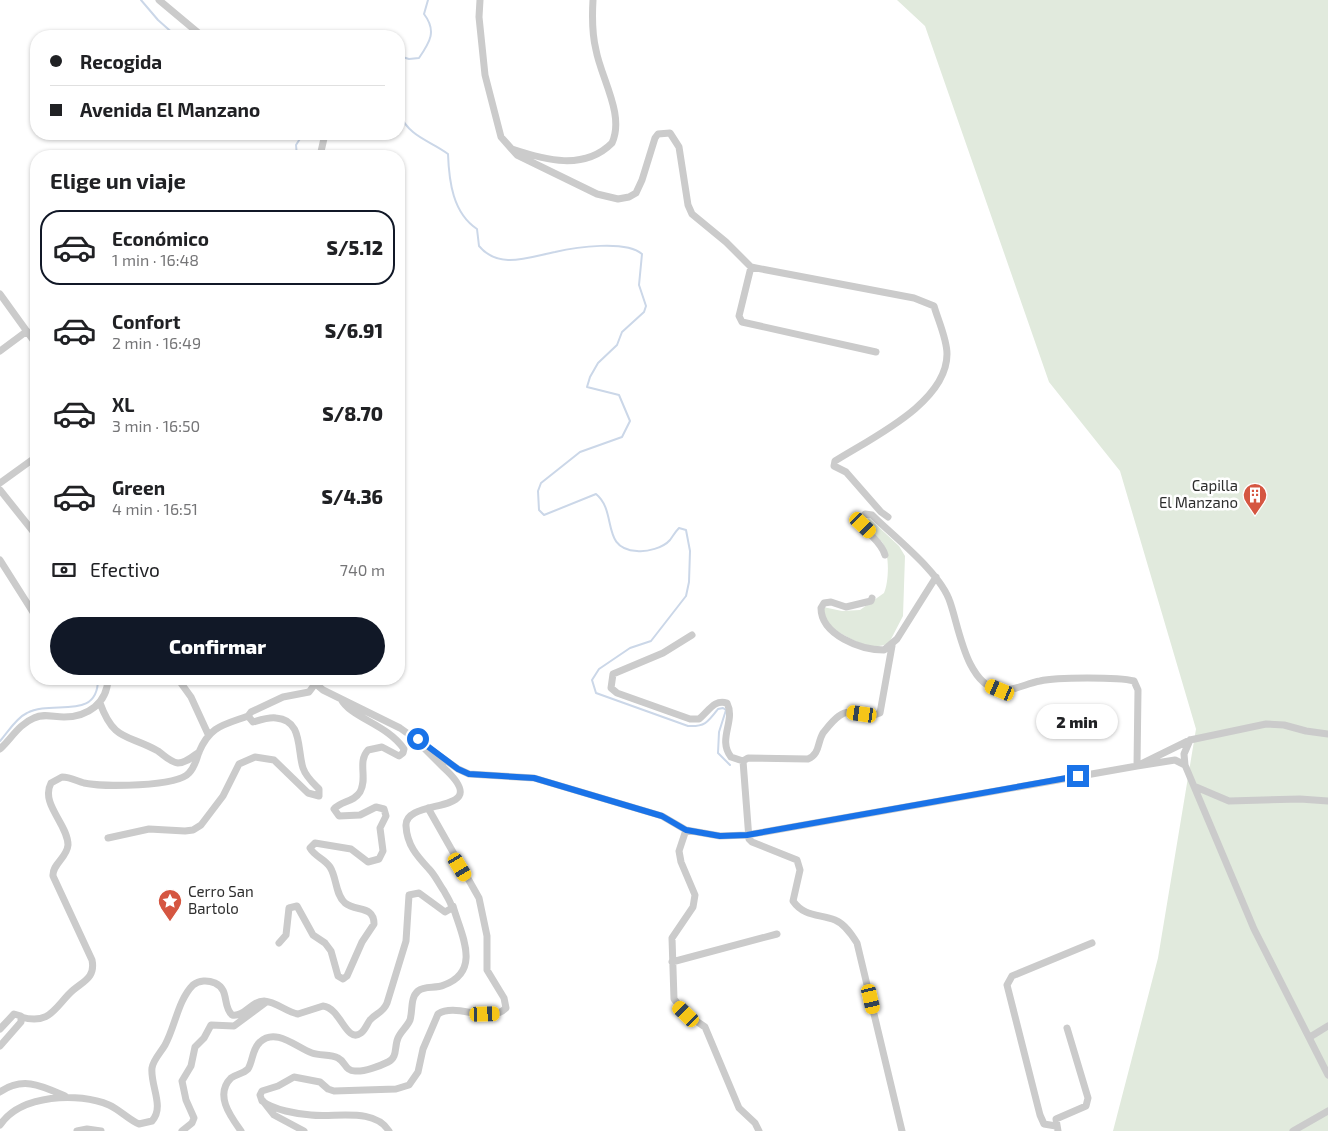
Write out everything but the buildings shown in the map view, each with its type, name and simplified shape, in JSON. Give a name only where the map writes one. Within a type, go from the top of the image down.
[{"type":"street","points":[[159,0],[195,30]]},
{"type":"street","points":[[480,0],[479,17],[485,75],[501,137],[517,155],[548,172],[597,194],[618,198],[629,197],[636,193],[655,138],[658,134],[670,133],[679,147],[688,205],[692,214],[726,242],[751,267],[914,298],[934,306],[947,352],[945,369],[936,386],[908,415],[835,460],[834,466],[846,472],[881,512],[888,517]]},
{"type":"street","points":[[509,148],[545,160],[568,161],[597,154],[612,143],[616,129],[596,50],[592,0]]},
{"type":"street","points":[[751,267],[739,316],[742,322],[876,352]]},
{"type":"street","points":[[0,294],[30,335]]},
{"type":"street","points":[[0,351],[27,331]]},
{"type":"street","points":[[0,483],[30,461]]},
{"type":"street","points":[[0,490],[30,528]]},
{"type":"street","points":[[885,555],[883,546],[863,525],[861,520],[865,514],[872,515],[936,577],[950,600],[959,638],[975,671],[979,679],[989,686],[1000,690],[1048,680],[1134,681],[1138,690],[1137,766]]},
{"type":"street","points":[[0,560],[30,608]]},
{"type":"street","points":[[692,635],[663,654],[613,674],[611,688],[616,693],[690,719],[699,719],[715,702],[727,703],[730,709],[725,746],[731,757],[743,761],[748,758],[808,759],[814,757],[822,735],[840,715],[850,712],[875,716],[880,713],[892,646],[936,577]]},
{"type":"street","points":[[872,598],[871,601],[846,607],[831,602],[824,603],[821,614],[824,622],[829,630],[869,650],[884,650],[892,646]]},
{"type":"street","points":[[0,749],[26,722],[35,717],[81,714],[94,709],[106,692],[107,685]]},
{"type":"street","points":[[182,685],[191,697],[208,734]]},
{"type":"street","points":[[0,1029],[14,1014],[22,1018],[36,1019],[51,1014],[70,992],[88,979],[92,970],[92,960],[53,876],[54,869],[64,858],[68,846],[49,796],[51,783],[62,777],[101,785],[179,780],[189,773],[208,734],[216,728],[248,716],[250,712],[282,696],[309,692],[311,685]]},
{"type":"street","points":[[318,685],[341,699],[418,739],[458,769],[469,774],[534,778],[662,816],[686,830],[720,836],[747,835],[1175,760],[1185,765]]},
{"type":"street","points":[[279,943],[286,935],[289,908],[297,906],[313,935],[325,943],[330,950],[338,976],[343,979],[347,976],[362,942],[374,924],[373,916],[369,911],[353,908],[343,901],[329,866],[310,848],[315,843],[345,847],[368,862],[379,860],[383,851],[380,828],[386,816],[384,809],[376,807],[360,815],[339,816],[334,809],[360,792],[363,782],[363,759],[368,750],[382,747],[398,756],[402,755],[404,749],[393,736],[380,726],[348,709],[341,699]]},
{"type":"street","points":[[100,703],[105,715],[116,730],[127,739],[153,749],[173,762],[183,762],[198,752]]},
{"type":"street","points":[[108,838],[149,829],[193,830],[201,825],[223,796],[239,764],[255,756],[274,760],[308,794],[319,796],[319,790],[310,780],[302,765],[298,737],[292,725],[281,718],[253,722],[248,716]]},
{"type":"street","points":[[1137,766],[1190,740],[1266,724],[1284,725],[1328,734]]},
{"type":"street","points":[[241,1131],[225,1108],[224,1098],[227,1085],[234,1076],[248,1069],[257,1046],[264,1039],[280,1038],[311,1053],[336,1057],[348,1069],[354,1071],[387,1062],[393,1058],[399,1036],[410,1020],[416,992],[426,987],[435,987],[448,983],[457,976],[463,967],[466,944],[453,906],[430,870],[416,856],[410,844],[406,825],[408,816],[413,812],[447,805],[454,801],[459,792],[459,784],[418,739]]},
{"type":"street","points":[[1190,740],[1185,749],[1185,765],[1196,786],[1254,929],[1328,1075]]},
{"type":"street","points":[[743,761],[747,835],[752,842],[797,860],[800,864],[793,901],[798,908],[822,918],[835,920],[849,931],[858,943],[902,1131]]},
{"type":"street","points":[[1196,786],[1209,794],[1229,801],[1300,799],[1328,801]]},
{"type":"street","points":[[1202,802],[1209,794]]},
{"type":"street","points":[[304,1131],[274,1115],[262,1101],[260,1094],[262,1090],[278,1086],[292,1077],[320,1082],[328,1089],[334,1091],[374,1091],[405,1087],[412,1082],[418,1072],[423,1049],[438,1014],[448,1010],[495,1013],[506,1008],[504,998],[487,970],[488,936],[479,898],[428,808]]},
{"type":"street","points":[[686,830],[679,851],[681,862],[695,895],[693,907],[672,938],[674,999],[686,1014],[705,1027],[740,1108],[755,1123],[759,1131]]},
{"type":"street","points":[[0,1092],[10,1086],[27,1083],[38,1085],[66,1097],[103,1103],[120,1110],[136,1123],[150,1122],[158,1109],[152,1069],[153,1064],[166,1044],[180,1007],[192,986],[203,981],[217,984],[226,995],[229,1012],[235,1016],[256,1003],[268,1002],[298,1014],[318,1006],[327,1006],[336,1013],[348,1032],[352,1035],[360,1034],[370,1020],[384,1010],[387,1003],[406,941],[409,895],[415,892],[419,893],[445,912],[450,911],[453,906]]},
{"type":"street","points":[[672,962],[777,934]]},
{"type":"street","points":[[1067,1028],[1088,1098],[1086,1106],[1081,1110],[1056,1118],[1057,1129],[1044,1124],[1040,1115],[1007,985],[1012,976],[1092,943]]},
{"type":"street","points":[[182,1131],[192,1123],[194,1118],[186,1100],[182,1081],[190,1066],[196,1047],[204,1038],[209,1027],[215,1023],[229,1026],[238,1024],[268,1002]]},
{"type":"street","points":[[0,1046],[10,1037],[22,1018]]},
{"type":"street","points":[[1310,1037],[1328,1026]]},
{"type":"street","points":[[0,1125],[9,1116],[31,1104],[66,1097]]},
{"type":"street","points":[[262,1101],[274,1107],[311,1116],[367,1117],[379,1121],[389,1131]]},
{"type":"street","points":[[1293,1131],[1328,1111]]},
{"type":"street","points":[[77,1131],[92,1129],[101,1131]]},
{"type":"shaded area","points":[[897,0],[1328,0],[1328,1131],[1113,1131],[1158,958],[1196,729],[1120,471],[1049,382],[925,26]]},
{"type":"shaded area","points":[[869,518],[899,546],[905,556],[903,616],[889,643],[881,646],[866,645],[830,627],[826,623],[823,607],[842,611],[860,610],[884,593],[888,575],[885,547],[866,524],[865,520]]},
{"type":"waterway","points":[[141,0],[169,30]]},
{"type":"waterway","points":[[405,58],[419,58],[429,42],[431,31],[424,14],[428,0]]},
{"type":"waterway","points":[[405,123],[415,134],[448,154],[451,186],[458,206],[462,214],[477,229],[479,246],[496,258],[505,260],[525,259],[575,248],[600,246],[625,247],[642,254],[639,285],[646,306],[644,312],[622,332],[617,345],[598,363],[587,387],[619,395],[630,421],[622,437],[580,452],[541,483],[538,491],[539,510],[544,515],[596,494],[603,502],[611,529],[618,544],[626,549],[637,551],[659,547],[667,543],[679,528],[686,530],[690,551],[689,582],[686,596],[651,641],[630,648],[599,669],[592,680],[596,693],[688,726],[702,724],[709,720],[718,709],[723,708],[726,710],[719,732],[718,753],[730,765]]},
{"type":"waterway","points":[[296,150],[296,145],[299,140]]},
{"type":"waterway","points":[[0,741],[23,715],[37,709],[82,705],[90,700],[96,692],[97,685]]},
{"type":"place","name":"Capilla El Manzano","points":[[1255,516]]},
{"type":"place","name":"Cerro San Bartolo","points":[[170,922]]},
{"type":"route","points":[[418,739],[458,769],[469,774],[534,778],[662,816],[686,830],[720,836],[747,835],[1078,776]]}]
